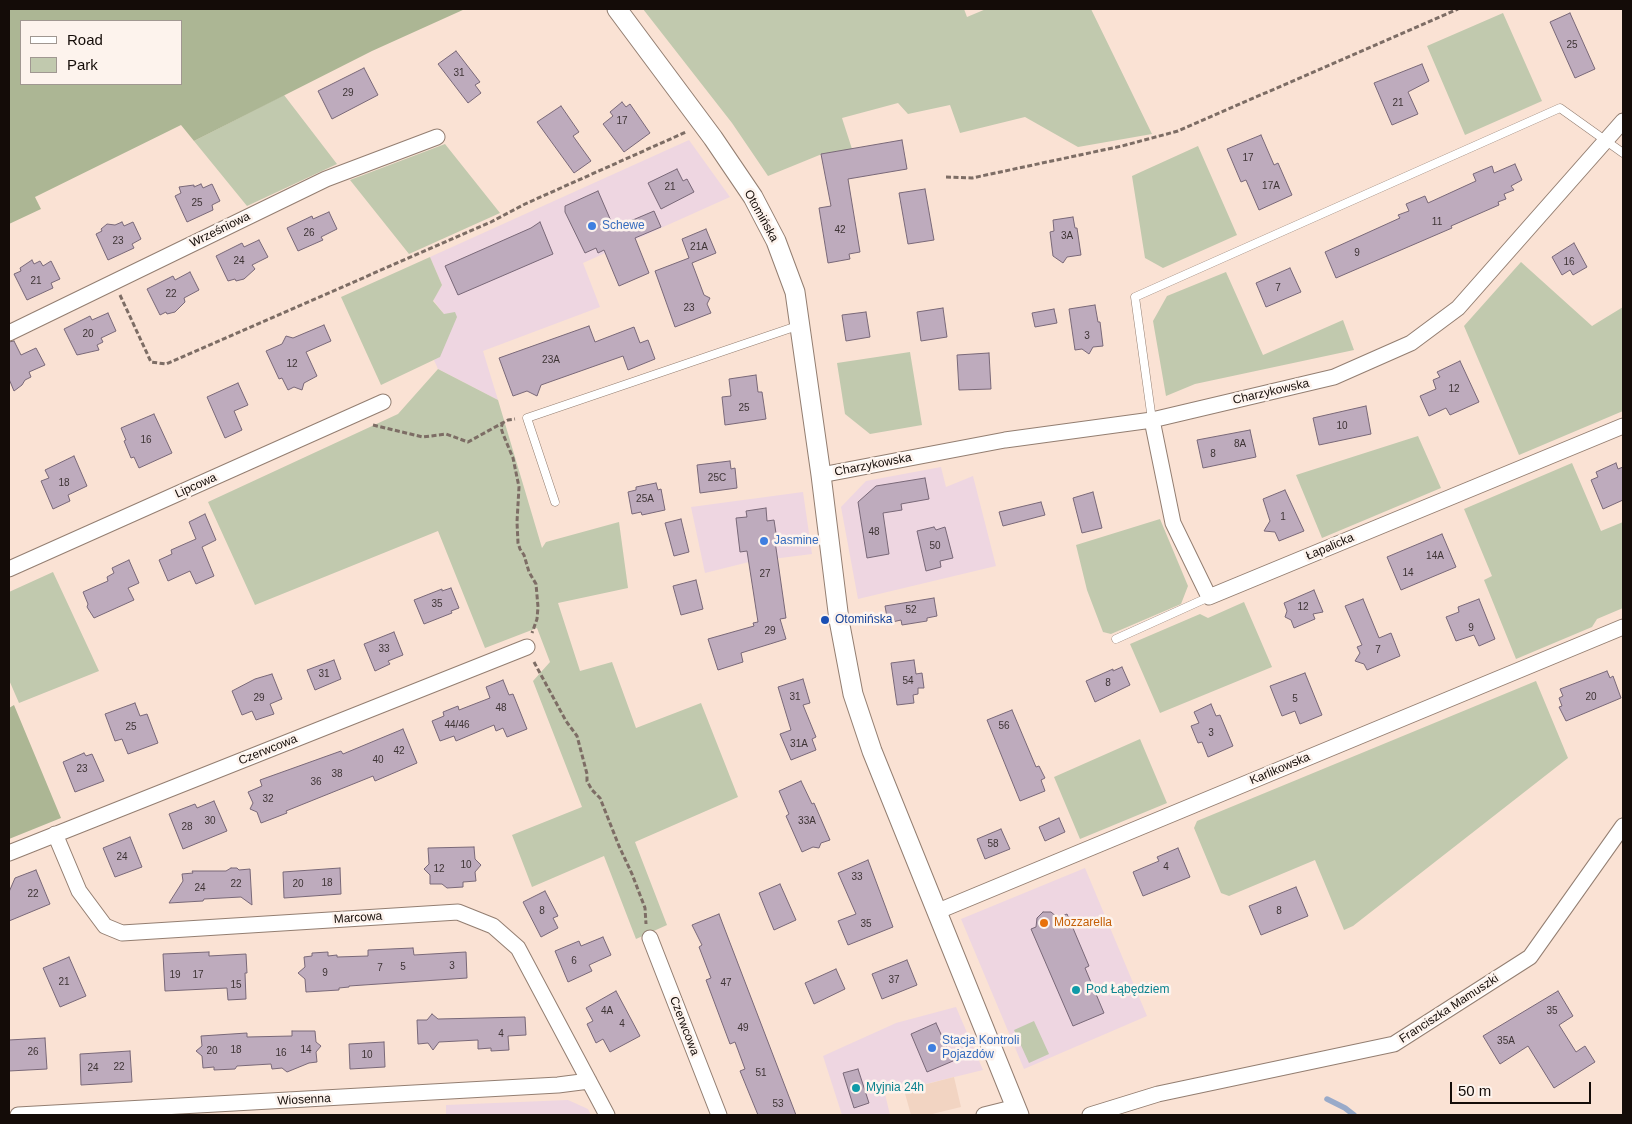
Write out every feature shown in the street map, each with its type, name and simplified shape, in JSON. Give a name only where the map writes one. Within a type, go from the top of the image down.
[{"type":"street","name":"Otomińska","points":[[617,9],[703,125],[753,197],[776,241],[795,292],[839,620],[853,694],[872,751],[1018,1111]]},
{"type":"street","name":"Charzykowska","points":[[821,475],[1005,440],[1152,420],[1334,377],[1411,343],[1458,308],[1623,121]]},
{"type":"street","name":"Wrześniowa","points":[[9,333],[326,179],[437,138]]},
{"type":"street","name":"Lipcowa","points":[[9,569],[383,402]]},
{"type":"street","points":[[1152,420],[1173,523],[1209,597]]},
{"type":"street","name":"Łapalicka","points":[[1209,597],[1623,426]]},
{"type":"street","name":"Karlikowska","points":[[936,912],[1623,627]]},
{"type":"street","name":"Czerwcowa","points":[[9,853],[527,647]]},
{"type":"street","name":"Franciszka Mamuszki","points":[[1090,1115],[1158,1094],[1394,1044],[1530,957],[1623,826]]},
{"type":"street","name":"Marcowa","points":[[55,834],[79,891],[105,926],[122,933],[458,912],[493,926],[518,948],[607,1115]]},
{"type":"street","name":"Czerwcowa","points":[[650,938],[718,1115]]},
{"type":"street","name":"Wiosenna","points":[[18,1115],[548,1086],[589,1081]]},
{"type":"street","points":[[984,1115],[1018,1111]]},
{"type":"lane","points":[[1152,420],[1135,297],[1560,108],[1623,153]]},
{"type":"lane","points":[[555,502],[527,418],[800,325]]},
{"type":"lane","points":[[1116,639],[1209,597]]},
{"type":"path","points":[[946,177],[972,178],[1122,146],[1178,131],[1458,9]]},
{"type":"path","points":[[114,282],[151,362],[166,364],[491,222],[525,204],[703,125]]},
{"type":"path","points":[[355,415],[370,424],[395,431],[423,437],[446,434],[468,442],[502,422],[527,418]]},
{"type":"path","points":[[502,422],[501,428],[513,458],[519,486],[518,543],[529,572],[536,584],[537,619],[527,647],[566,721],[577,736],[587,774],[587,781],[600,798],[632,874],[645,908],[650,938]]},
{"type":"shaded area","points":[[689,140],[730,197],[583,263],[600,307],[483,351],[498,400],[438,369],[434,360],[440,357],[444,314],[433,300],[442,285],[430,257]]},
{"type":"shaded area","points":[[941,467],[946,487],[973,476],[996,566],[858,599],[841,507],[866,481]]},
{"type":"shaded area","points":[[803,492],[812,554],[749,562],[705,573],[691,507]]},
{"type":"shaded area","points":[[1085,868],[1147,1016],[1024,1069],[961,919]]},
{"type":"shaded area","points":[[956,1007],[983,1070],[885,1094],[890,1115],[842,1115],[823,1056],[896,1023]]},
{"type":"shaded area","points":[[954,1077],[961,1107],[928,1115],[911,1115],[904,1090]]},
{"type":"shaded area","points":[[568,1100],[588,1109],[591,1115],[446,1115],[446,1105]]},
{"type":"green space","points":[[9,9],[465,9],[372,51],[194,141],[181,125],[35,197],[41,209],[9,224]]},
{"type":"green space","points":[[643,9],[964,9],[967,17],[986,9],[1091,9],[1152,134],[1078,147],[1025,117],[960,133],[950,105],[908,114],[898,103],[842,118],[852,149],[822,154],[768,176],[732,123]]},
{"type":"green space","points":[[1503,13],[1542,101],[1465,135],[1427,46]]},
{"type":"green space","points":[[284,95],[337,164],[247,206],[194,141]]},
{"type":"green space","points":[[445,144],[500,213],[409,254],[350,180]]},
{"type":"green space","points":[[1198,146],[1237,235],[1163,268],[1145,258],[1132,176]]},
{"type":"green space","points":[[430,257],[442,285],[433,301],[444,314],[455,312],[457,317],[440,357],[381,385],[341,297]]},
{"type":"green space","points":[[1521,262],[1592,326],[1623,307],[1623,411],[1519,455],[1464,326]]},
{"type":"green space","points":[[1226,272],[1263,355],[1343,320],[1354,350],[1195,384],[1166,396],[1153,321],[1167,296]]},
{"type":"green space","points":[[910,352],[922,425],[870,434],[845,414],[837,363]]},
{"type":"green space","points":[[438,369],[498,400],[542,548],[546,542],[619,522],[628,588],[558,603],[580,671],[612,662],[636,728],[701,703],[738,797],[635,842],[667,925],[636,939],[604,856],[532,887],[512,835],[582,807],[533,681],[550,662],[537,628],[485,648],[438,531],[255,605],[208,502],[398,414]]},
{"type":"green space","points":[[1418,436],[1441,488],[1322,538],[1296,475]]},
{"type":"green space","points":[[1572,463],[1601,531],[1623,522],[1623,608],[1597,619],[1592,627],[1516,659],[1484,580],[1492,576],[1464,509]]},
{"type":"green space","points":[[1160,519],[1188,586],[1181,604],[1111,634],[1103,632],[1087,590],[1076,545]]},
{"type":"green space","points":[[53,572],[99,671],[19,703],[9,680],[9,592]]},
{"type":"green space","points":[[1244,602],[1272,667],[1160,713],[1130,644],[1200,614],[1208,618]]},
{"type":"green space","points":[[1536,681],[1568,758],[1353,926],[1344,930],[1315,860],[1229,896],[1221,893],[1194,828],[1197,821]]},
{"type":"green space","points":[[14,705],[61,818],[9,839],[9,708]]},
{"type":"green space","points":[[1140,739],[1167,803],[1080,839],[1054,777]]},
{"type":"green space","points":[[1034,1021],[1049,1054],[1029,1063],[1014,1030]]},
{"type":"building","points":[[1570,13],[1595,69],[1575,78],[1550,22]]},
{"type":"building","points":[[456,51],[480,82],[475,85],[481,93],[468,103],[438,64]]},
{"type":"building","points":[[1422,64],[1429,81],[1408,92],[1418,114],[1392,125],[1374,83]]},
{"type":"building","points":[[364,68],[378,95],[332,119],[318,91]]},
{"type":"building","points":[[622,102],[626,107],[630,104],[650,133],[624,152],[603,124],[613,116],[610,112]]},
{"type":"building","points":[[561,106],[579,132],[573,136],[591,161],[574,173],[537,122]]},
{"type":"building","points":[[1261,135],[1274,165],[1278,163],[1292,195],[1259,210],[1246,180],[1241,182],[1227,149]]},
{"type":"building","points":[[902,140],[907,169],[848,179],[860,252],[849,254],[850,259],[828,263],[819,208],[831,206],[821,154]]},
{"type":"building","points":[[1515,164],[1522,180],[1511,186],[1514,190],[1504,194],[1506,199],[1498,202],[1499,205],[1451,226],[1452,228],[1336,278],[1325,252],[1400,218],[1398,215],[1409,211],[1406,204],[1425,196],[1428,203],[1476,181],[1473,174],[1492,166],[1494,173]]},
{"type":"building","points":[[677,169],[683,181],[687,179],[694,192],[661,209],[648,183]]},
{"type":"building","points":[[201,184],[203,188],[212,184],[220,201],[212,205],[213,210],[187,222],[175,196],[181,193],[179,187],[194,185],[194,187]]},
{"type":"building","points":[[925,189],[934,240],[908,244],[899,193]]},
{"type":"building","points":[[598,191],[614,228],[654,211],[661,227],[635,238],[649,273],[619,286],[604,250],[598,253],[596,248],[585,253],[565,212],[565,206]]},
{"type":"building","points":[[329,212],[337,229],[321,237],[323,240],[298,251],[287,228],[312,216],[313,219]]},
{"type":"building","points":[[1073,217],[1075,228],[1077,228],[1081,255],[1067,257],[1063,263],[1053,256],[1050,232],[1054,231],[1053,220]]},
{"type":"building","points":[[122,222],[124,226],[133,222],[141,239],[132,244],[134,248],[108,260],[96,234],[102,231],[101,229],[107,224],[115,225]]},
{"type":"building","points":[[540,222],[553,254],[458,295],[445,266],[531,228]]},
{"type":"building","points":[[706,229],[716,253],[692,263],[704,295],[710,298],[707,304],[711,313],[675,327],[655,271],[689,258],[682,239]]},
{"type":"building","points":[[259,240],[268,257],[252,265],[255,269],[244,279],[228,281],[216,256],[242,243],[244,247]]},
{"type":"building","points":[[1574,243],[1587,267],[1573,275],[1570,270],[1562,275],[1552,257]]},
{"type":"building","points":[[32,260],[34,264],[40,261],[43,266],[51,261],[60,279],[51,283],[53,288],[27,300],[14,274],[21,271],[20,268]]},
{"type":"building","points":[[1290,268],[1301,292],[1266,307],[1256,283]]},
{"type":"building","points":[[190,272],[199,290],[184,298],[185,302],[175,312],[167,314],[166,312],[160,315],[147,289],[173,276],[175,280]]},
{"type":"building","points":[[1095,305],[1098,322],[1100,322],[1103,346],[1093,347],[1089,354],[1082,349],[1075,350],[1069,309]]},
{"type":"building","points":[[943,308],[947,337],[921,341],[917,312]]},
{"type":"building","points":[[1054,309],[1057,323],[1035,327],[1032,313]]},
{"type":"building","points":[[866,312],[870,337],[846,341],[842,315]]},
{"type":"building","points":[[108,313],[116,331],[101,338],[103,342],[97,345],[99,350],[77,355],[64,329],[90,316],[92,320]]},
{"type":"building","points":[[324,325],[331,341],[306,352],[317,376],[304,383],[302,390],[294,387],[288,390],[282,378],[279,379],[266,351],[282,344],[286,336],[293,338]]},
{"type":"building","points":[[589,326],[595,342],[634,327],[640,343],[648,340],[655,359],[628,370],[623,356],[541,385],[537,396],[527,391],[513,396],[499,358]]},
{"type":"building","points":[[14,341],[21,355],[36,348],[45,365],[29,372],[31,377],[14,391],[9,379],[9,342]]},
{"type":"building","points":[[989,353],[991,389],[959,390],[957,355]]},
{"type":"building","points":[[1460,361],[1479,402],[1450,415],[1446,408],[1429,416],[1420,396],[1436,389],[1433,380],[1440,377],[1437,372]]},
{"type":"building","points":[[756,375],[758,392],[762,392],[766,419],[725,425],[722,397],[731,396],[729,379]]},
{"type":"building","points":[[238,383],[248,405],[234,411],[242,430],[225,438],[207,397]]},
{"type":"building","points":[[1366,406],[1371,434],[1319,445],[1313,418]]},
{"type":"building","points":[[154,414],[172,453],[139,468],[134,457],[131,458],[121,428]]},
{"type":"building","points":[[1250,430],[1256,457],[1203,468],[1197,440]]},
{"type":"building","points":[[74,456],[87,486],[68,495],[70,501],[53,509],[41,481],[49,478],[45,470]]},
{"type":"building","points":[[730,461],[731,469],[735,468],[737,488],[700,493],[697,465]]},
{"type":"building","points":[[1616,463],[1618,469],[1623,467],[1623,500],[1603,509],[1591,480],[1598,477],[1596,472]]},
{"type":"building","points":[[925,478],[929,499],[901,504],[902,510],[883,513],[889,554],[867,558],[858,502],[876,486]]},
{"type":"building","points":[[656,483],[658,490],[661,489],[665,510],[642,515],[641,512],[632,514],[628,492],[636,490],[636,487]]},
{"type":"building","points":[[1285,490],[1304,531],[1279,541],[1275,532],[1264,531],[1270,521],[1263,499]]},
{"type":"building","points":[[1093,492],[1102,528],[1082,533],[1073,498]]},
{"type":"building","points":[[1041,502],[1045,515],[1003,526],[999,512]]},
{"type":"building","points":[[766,508],[767,521],[774,520],[777,540],[775,541],[786,618],[780,619],[786,639],[741,653],[743,662],[718,670],[708,639],[754,626],[753,623],[758,622],[747,551],[740,552],[736,518],[747,517],[746,511]]},
{"type":"building","points":[[205,514],[216,540],[202,547],[214,576],[196,584],[190,571],[168,581],[159,560],[172,554],[171,550],[196,539],[189,522]]},
{"type":"building","points":[[681,519],[689,552],[674,556],[665,523]]},
{"type":"building","points":[[934,527],[936,530],[945,527],[953,558],[940,561],[941,567],[926,571],[917,531]]},
{"type":"building","points":[[1442,534],[1456,567],[1401,590],[1387,557]]},
{"type":"building","points":[[129,560],[139,583],[128,588],[134,600],[94,618],[87,607],[88,604],[83,592],[108,581],[107,577],[114,573],[112,568]]},
{"type":"building","points":[[696,580],[703,609],[681,615],[673,586]]},
{"type":"building","points":[[451,588],[459,608],[451,611],[452,613],[424,624],[414,600],[442,589],[442,591]]},
{"type":"building","points":[[1314,590],[1323,612],[1313,614],[1315,619],[1294,628],[1291,620],[1285,617],[1287,611],[1284,603]]},
{"type":"building","points":[[934,598],[937,616],[927,618],[927,621],[902,625],[901,620],[888,623],[885,606]]},
{"type":"building","points":[[1363,599],[1379,638],[1391,633],[1400,656],[1367,670],[1364,664],[1355,661],[1360,653],[1357,647],[1362,645],[1345,606]]},
{"type":"building","points":[[1479,599],[1495,639],[1479,646],[1474,635],[1456,641],[1446,617],[1459,612],[1458,607]]},
{"type":"building","points":[[394,632],[403,655],[388,661],[390,664],[375,671],[364,644]]},
{"type":"building","points":[[334,660],[341,679],[315,690],[307,670]]},
{"type":"building","points":[[914,660],[916,674],[922,673],[924,688],[918,688],[918,694],[913,695],[914,703],[897,705],[891,663]]},
{"type":"building","points":[[1122,667],[1130,685],[1095,702],[1086,681]]},
{"type":"building","points":[[1607,671],[1610,678],[1613,676],[1621,698],[1566,721],[1559,707],[1562,706],[1559,698],[1563,696],[1560,689]]},
{"type":"building","points":[[1305,673],[1322,715],[1300,724],[1295,711],[1282,716],[1270,686]]},
{"type":"building","points":[[272,674],[282,699],[270,704],[274,714],[256,720],[252,711],[242,715],[232,691],[255,679]]},
{"type":"building","points":[[803,679],[810,703],[803,705],[816,737],[812,739],[816,750],[791,760],[780,734],[791,730],[778,687]]},
{"type":"building","points":[[503,680],[509,695],[513,694],[527,729],[507,737],[503,728],[496,731],[494,725],[456,741],[454,736],[440,741],[432,721],[444,716],[443,712],[458,706],[459,710],[490,698],[486,687]]},
{"type":"building","points":[[135,703],[140,716],[147,714],[158,743],[128,754],[122,739],[115,741],[105,714]]},
{"type":"building","points":[[1211,704],[1216,716],[1220,715],[1233,746],[1208,757],[1202,742],[1198,743],[1191,726],[1199,723],[1194,712]]},
{"type":"building","points":[[1012,710],[1036,767],[1039,766],[1045,778],[1041,780],[1045,791],[1020,801],[987,720]]},
{"type":"building","points":[[403,729],[417,763],[375,781],[373,776],[261,823],[257,812],[250,809],[253,803],[248,792],[262,786],[260,780],[341,751],[343,754]]},
{"type":"building","points":[[84,753],[86,756],[92,754],[104,781],[75,792],[63,762]]},
{"type":"building","points":[[801,781],[812,804],[814,803],[830,840],[821,843],[819,848],[813,847],[802,852],[786,816],[789,814],[779,791]]},
{"type":"building","points":[[214,801],[227,831],[183,849],[169,814],[195,804],[197,808]]},
{"type":"building","points":[[1059,818],[1065,832],[1045,841],[1039,827]]},
{"type":"building","points":[[1001,829],[1010,849],[985,859],[977,839]]},
{"type":"building","points":[[130,837],[142,867],[115,877],[103,848]]},
{"type":"building","points":[[474,847],[475,859],[481,865],[475,872],[476,881],[463,882],[463,887],[447,888],[442,884],[430,884],[430,875],[424,869],[429,864],[428,848]]},
{"type":"building","points":[[1178,848],[1190,877],[1143,896],[1133,872],[1159,861],[1157,857]]},
{"type":"building","points":[[868,860],[893,927],[848,945],[838,921],[856,914],[838,873]]},
{"type":"building","points":[[231,868],[239,870],[250,869],[252,905],[241,897],[169,903],[183,881],[182,874],[193,873],[192,871],[226,871]]},
{"type":"building","points":[[340,868],[341,894],[284,898],[283,872]]},
{"type":"building","points":[[36,870],[50,904],[9,921],[9,892],[15,878]]},
{"type":"building","points":[[780,884],[796,920],[774,930],[759,893]]},
{"type":"building","points":[[1296,887],[1308,916],[1261,935],[1249,906]]},
{"type":"building","points":[[545,891],[558,916],[553,918],[558,928],[541,937],[523,902]]},
{"type":"building","name":"Pod Łąbędziem","points":[[1043,912],[1051,912],[1058,918],[1067,914],[1089,966],[1085,968],[1104,1013],[1073,1026],[1031,929],[1036,927],[1037,918]]},
{"type":"building","points":[[719,914],[796,1115],[758,1115],[740,1071],[745,1069],[735,1042],[730,1044],[706,980],[711,978],[699,947],[702,945],[692,925]]},
{"type":"building","points":[[603,937],[611,955],[589,965],[592,971],[568,982],[555,951],[579,941],[581,946]]},
{"type":"building","points":[[413,948],[414,955],[466,952],[467,978],[349,986],[339,988],[339,990],[306,992],[305,979],[298,973],[305,967],[304,957],[312,956],[312,953],[328,952],[328,956],[337,955],[337,957],[368,956],[368,950]]},
{"type":"building","points":[[209,952],[209,956],[246,954],[246,999],[228,1000],[227,988],[165,991],[163,954]]},
{"type":"building","points":[[69,957],[86,996],[60,1007],[43,968]]},
{"type":"building","points":[[907,960],[917,985],[882,999],[872,974]]},
{"type":"building","points":[[836,969],[845,989],[814,1004],[805,983]]},
{"type":"building","points":[[616,991],[640,1036],[610,1052],[603,1039],[596,1043],[587,1024],[593,1021],[586,1008]]},
{"type":"building","points":[[1558,991],[1573,1016],[1559,1025],[1576,1052],[1585,1046],[1595,1062],[1554,1088],[1528,1046],[1500,1064],[1483,1036]]},
{"type":"building","points":[[432,1014],[438,1019],[525,1017],[526,1035],[508,1036],[509,1050],[491,1051],[491,1048],[478,1049],[478,1040],[439,1042],[433,1050],[428,1043],[418,1044],[417,1020],[427,1020]]},
{"type":"building","name":"Stacja Kontroli Pojazdów","points":[[936,1023],[953,1061],[927,1072],[911,1034]]},
{"type":"building","points":[[292,1031],[315,1031],[316,1042],[321,1046],[316,1052],[317,1062],[309,1063],[287,1072],[282,1068],[272,1069],[271,1064],[237,1066],[235,1069],[214,1070],[214,1067],[203,1068],[202,1056],[196,1051],[202,1046],[201,1036],[247,1033],[247,1037],[292,1036]]},
{"type":"building","points":[[45,1038],[47,1069],[9,1071],[9,1040]]},
{"type":"building","points":[[384,1042],[385,1067],[350,1069],[349,1044]]},
{"type":"building","points":[[130,1051],[132,1082],[81,1085],[80,1054]]},
{"type":"building","name":"Myjnia 24h","points":[[858,1069],[869,1103],[854,1108],[843,1073]]},
{"type":"waterway","points":[[1327,1099],[1354,1115]]},
{"type":"place","name":"Schewe","points":[[592,226]]},
{"type":"place","name":"Jasmine","points":[[764,541]]},
{"type":"place","name":"Otomińska","points":[[825,620]]},
{"type":"place","name":"Mozzarella","points":[[1044,923]]},
{"type":"place","name":"Pod Łąbędziem","points":[[1076,990]]},
{"type":"place","name":"Stacja Kontroli Pojazdów","points":[[932,1048]]},
{"type":"place","name":"Myjnia 24h","points":[[856,1088]]}]
